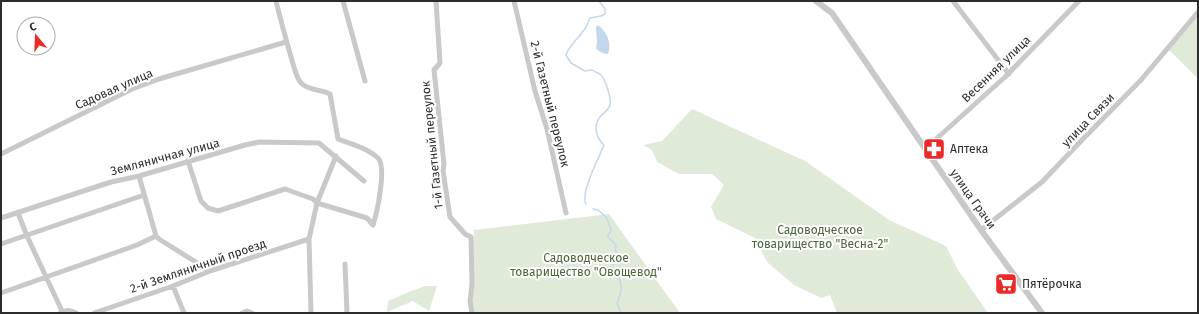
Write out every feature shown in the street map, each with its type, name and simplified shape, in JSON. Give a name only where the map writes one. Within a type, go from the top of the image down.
[{"type":"street","points":[[188,161],[201,201],[208,208],[218,212],[285,189],[313,199],[317,203],[367,218],[373,225],[377,214],[380,194],[381,165],[379,159],[365,150],[338,140],[330,94],[325,91],[309,88],[301,83],[286,42],[276,1]]},
{"type":"street","points":[[343,1],[365,81]]},
{"type":"street","name":"1-й Газетный переулок","points":[[436,1],[440,63],[434,70],[444,164],[443,171],[450,217],[461,230],[471,237],[472,284],[470,301],[472,313]]},
{"type":"street","name":"2-й Газетный переулок","points":[[514,1],[535,91],[547,129],[566,212]]},
{"type":"street","name":"улица Грачи","points":[[816,1],[832,13],[981,230],[1042,313]]},
{"type":"street","points":[[953,1],[1009,74]]},
{"type":"street","name":"Весенняя улица","points":[[925,149],[1009,74],[1079,1]]},
{"type":"street","name":"улица Связи","points":[[981,230],[1042,182],[1140,80],[1198,12]]},
{"type":"street","name":"Садовая улица","points":[[1,154],[132,90],[159,79],[286,42]]},
{"type":"street","name":"Земляничная улица","points":[[1,218],[111,182],[139,176],[259,142],[319,143],[364,181]]},
{"type":"street","points":[[311,313],[309,239],[317,203],[336,156]]},
{"type":"street","points":[[139,176],[156,236],[210,272]]},
{"type":"street","points":[[1,244],[144,195]]},
{"type":"street","points":[[18,213],[61,312],[69,310],[76,313]]},
{"type":"street","points":[[1,293],[156,236]]},
{"type":"street","name":"2-й Земляничный проезд","points":[[94,313],[309,239]]},
{"type":"street","points":[[345,264],[346,313]]},
{"type":"street","points":[[173,286],[184,313]]},
{"type":"street","points":[[242,313],[247,311],[252,313]]},
{"type":"green space","points":[[1198,12],[1198,79],[1167,48]]},
{"type":"green space","name":"Садоводческое товарищество \"Весна-2\"","points":[[692,109],[805,161],[889,220],[946,246],[958,270],[988,313],[837,313],[830,295],[821,298],[794,285],[767,262],[755,238],[716,219],[711,207],[724,185],[712,174],[679,174],[657,162],[652,150],[643,145],[662,141]]},
{"type":"green space","name":"Садоводческое товарищество \"Овощевод\"","points":[[609,214],[680,313],[469,313],[474,230]]},
{"type":"green space","points":[[425,286],[437,286],[429,311],[413,301],[387,312],[388,301]]},
{"type":"water","points":[[598,25],[608,38],[608,54],[599,51],[596,48],[596,27]]},
{"type":"waterway","points":[[586,204],[585,199],[588,184],[604,145],[597,135],[596,128],[598,120],[609,107],[610,98],[601,75],[592,70],[585,71],[571,63],[566,55],[571,45],[587,26],[590,18],[605,14],[605,9],[599,1]]},
{"type":"waterway","points":[[593,209],[598,210],[607,218],[611,228],[608,237],[616,245],[616,258],[612,267],[621,284],[621,293],[617,303],[621,313]]},
{"type":"place","name":"Аптека","points":[[934,149]]},
{"type":"place","name":"Пятёрочка","points":[[1006,284]]}]
